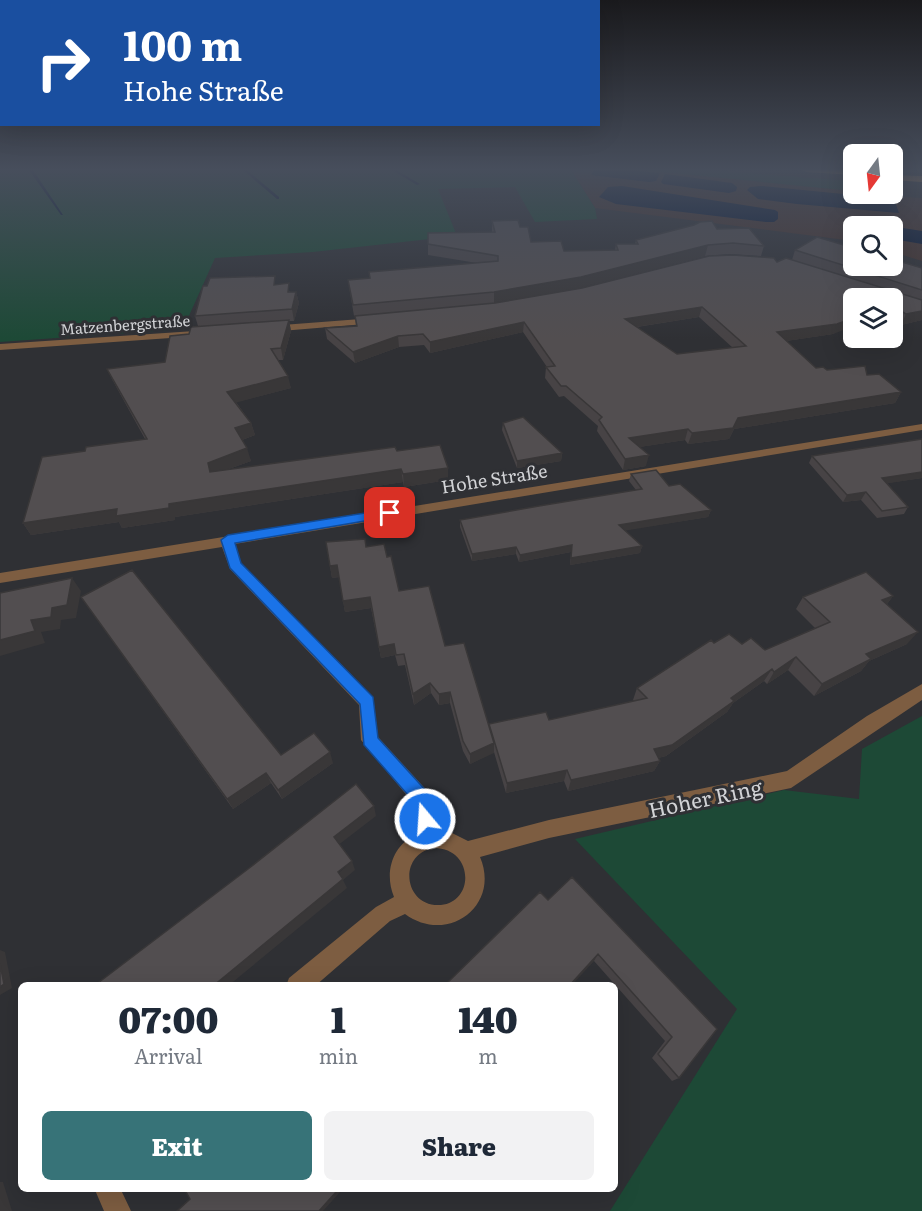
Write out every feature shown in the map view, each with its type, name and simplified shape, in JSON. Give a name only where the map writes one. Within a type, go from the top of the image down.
[{"type":"street","points":[[264,329],[383,320]]},
{"type":"street","name":"Matzenbergstraße","points":[[0,347],[204,334]]},
{"type":"street","name":"Hohe Straße","points":[[0,578],[922,427]]},
{"type":"street","points":[[228,540],[235,565],[367,702],[370,740],[423,800],[428,839]]},
{"type":"street","name":"Hoher Ring","points":[[466,851],[549,829],[791,779],[873,721],[922,691]]},
{"type":"street","points":[[428,839],[448,839],[466,851],[475,870],[475,882],[472,892],[458,910],[436,917],[415,910],[401,893],[399,882],[399,871],[409,851],[428,839]]},
{"type":"street","points":[[302,982],[383,914],[408,901]]},
{"type":"street","points":[[109,1192],[118,1211]]},
{"type":"shaded area","points":[[740,227],[843,227],[843,240]]},
{"type":"shaded area","points":[[903,227],[922,227],[922,261],[903,255]]},
{"type":"green space","points":[[0,227],[453,227],[457,236],[313,252],[215,258],[183,329],[0,342]]},
{"type":"green space","points":[[922,716],[922,1211],[610,1211],[737,1009],[575,839],[784,790],[859,799],[862,749]]},
{"type":"water","points":[[903,228],[922,231],[922,244],[903,241]]},
{"type":"building","points":[[494,227],[528,227],[531,242],[561,241],[564,251],[618,250],[616,244],[638,244],[636,240],[688,227],[749,228],[764,246],[733,243],[708,245],[581,277],[494,292],[353,305],[348,280],[370,278],[369,272],[498,261],[498,256],[428,244],[428,233],[495,232]]},
{"type":"building","points":[[817,237],[843,245],[843,265],[795,250]]},
{"type":"building","points":[[733,255],[774,258],[777,262],[786,258],[883,288],[843,288],[843,322],[777,332],[816,368],[823,367],[827,370],[865,366],[867,375],[879,374],[901,392],[738,418],[733,428],[692,433],[688,429],[629,438],[649,455],[625,459],[599,420],[602,417],[566,386],[561,386],[546,367],[555,366],[524,322],[430,342],[423,334],[398,336],[353,352],[325,328],[357,326],[355,316],[495,303],[582,288],[709,256]],"holes":[[[702,307],[746,346],[677,354],[625,319]]]},
{"type":"building","points":[[903,262],[922,268],[922,290],[878,276],[903,276]]},
{"type":"building","points":[[275,276],[274,285],[289,283],[288,292],[296,292],[292,309],[195,316],[203,286],[207,286],[210,278]]},
{"type":"building","points":[[903,294],[922,300],[922,311],[906,314],[903,312]]},
{"type":"building","points":[[289,320],[281,348],[271,349],[288,376],[227,392],[251,423],[235,428],[247,448],[208,463],[210,472],[395,447],[397,451],[440,445],[448,468],[403,474],[401,469],[169,504],[169,508],[116,516],[117,509],[23,523],[42,457],[85,451],[86,447],[147,439],[107,369],[165,362],[170,336],[189,334],[191,327]]},
{"type":"building","points":[[523,417],[562,453],[517,461],[503,423]]},
{"type":"building","points":[[922,439],[922,472],[882,478],[908,507],[882,511],[866,492],[847,495],[812,456]]},
{"type":"building","points":[[656,470],[669,486],[680,484],[711,510],[619,525],[642,546],[571,558],[572,545],[520,555],[516,547],[472,554],[460,520],[642,489],[631,474]]},
{"type":"building","points":[[365,539],[366,547],[384,544],[387,557],[391,556],[399,591],[429,586],[445,646],[464,643],[494,743],[470,754],[463,741],[450,692],[439,694],[430,683],[413,694],[404,654],[396,655],[394,644],[379,647],[370,597],[343,601],[337,565],[330,566],[326,542]]},
{"type":"building","points":[[132,570],[281,755],[314,733],[330,752],[278,790],[266,773],[227,799],[81,597]]},
{"type":"building","points":[[866,572],[893,596],[882,600],[918,632],[866,654],[871,659],[822,684],[796,657],[774,672],[772,669],[731,698],[734,701],[672,745],[654,749],[660,761],[571,780],[567,770],[507,783],[489,724],[546,712],[549,720],[647,698],[637,688],[711,640],[714,643],[729,634],[742,644],[751,638],[765,650],[830,622],[803,597]]},
{"type":"building","points":[[72,578],[67,605],[52,608],[51,617],[31,620],[35,631],[0,640],[0,593]]},
{"type":"building","points":[[356,784],[374,806],[334,837],[352,861],[338,872],[343,879],[218,982],[99,982]]},
{"type":"building","points":[[572,877],[717,1029],[679,1078],[658,1054],[672,1037],[598,954],[573,982],[448,982],[540,892],[548,900]]},
{"type":"building","points":[[0,964],[4,984],[0,987]]},
{"type":"building","points":[[186,1192],[336,1192],[319,1211],[177,1211],[190,1199]]},
{"type":"route","points":[[390,513],[228,540],[235,565],[367,702],[370,716],[370,740],[423,800],[425,819]]}]
